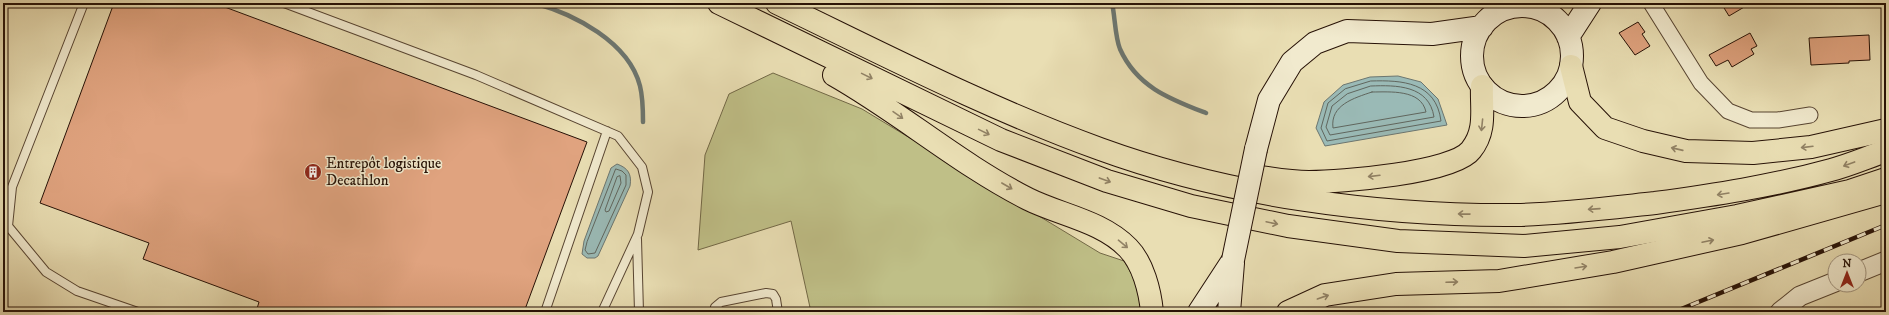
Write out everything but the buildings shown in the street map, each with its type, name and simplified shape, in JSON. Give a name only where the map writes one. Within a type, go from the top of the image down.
[{"type":"highway","points":[[708,3],[865,92],[960,160],[1028,199],[1101,229],[1115,238],[1128,248],[1137,261],[1149,293],[1152,312]]},
{"type":"highway","points":[[719,3],[1008,142],[1107,181],[1190,206],[1288,226],[1398,241],[1524,246],[1620,237],[1738,216],[1850,191],[1886,178]]},
{"type":"highway","points":[[777,3],[1016,116],[1102,150],[1194,178],[1296,199],[1407,212],[1518,215],[1616,207],[1726,194],[1833,170],[1886,151]]},
{"type":"highway","points":[[908,66],[1139,149],[1210,168],[1279,180],[1310,182],[1358,178],[1426,168],[1452,163],[1463,157],[1471,151],[1481,133],[1483,110],[1482,86]]},
{"type":"highway","points":[[1571,66],[1580,102],[1605,128],[1643,141],[1686,151],[1752,153],[1811,147],[1886,130]]},
{"type":"highway","points":[[1288,312],[1326,295],[1396,284],[1499,281],[1613,262],[1742,233],[1886,192]]},
{"type":"main road","points":[[1568,37],[1590,3]]},
{"type":"main road","points":[[1229,312],[1233,260],[1256,149],[1269,100],[1292,62],[1315,43],[1347,31],[1432,34],[1510,8],[1534,5],[1550,14],[1561,24],[1568,37],[1572,52],[1571,66],[1565,81],[1555,94],[1541,102],[1525,106],[1509,104],[1494,97],[1482,86],[1475,72],[1472,56],[1474,41],[1490,15]]},
{"type":"main road","points":[[1432,34],[1472,56]]},
{"type":"main road","points":[[1196,312],[1200,312],[1233,260]]},
{"type":"street","points":[[1651,3],[1701,83],[1728,111],[1751,120],[1778,120],[1810,115]]},
{"type":"street","points":[[1867,269],[1886,261]]},
{"type":"street","points":[[1780,312],[1800,296],[1827,285]]},
{"type":"lane","points":[[84,3],[12,187],[8,226],[46,272],[77,291],[138,312]]},
{"type":"lane","points":[[284,3],[476,75],[618,136],[642,167],[648,192],[637,237],[602,312]]},
{"type":"lane","points":[[546,312],[607,132]]},
{"type":"lane","points":[[637,237],[639,312]]},
{"type":"lane","points":[[714,312],[715,307],[721,302],[766,293],[772,294],[776,299],[778,312]]},
{"type":"green space","points":[[773,73],[862,109],[1100,253],[1124,261],[1142,292],[1145,312],[811,312],[791,221],[698,250],[705,155],[729,94]]},
{"type":"water","points":[[1398,76],[1421,82],[1438,99],[1447,125],[1325,146],[1316,128],[1324,102],[1343,85],[1370,77]]},
{"type":"water","points":[[617,164],[624,167],[630,175],[630,186],[598,256],[595,258],[587,258],[582,254],[584,241],[611,168]]},
{"type":"waterway","points":[[534,3],[566,14],[582,22],[612,43],[624,56],[634,70],[640,86],[643,122]]},
{"type":"waterway","points":[[1112,3],[1118,44],[1127,62],[1136,73],[1145,82],[1167,97],[1206,113]]},
{"type":"railway","points":[[1674,312],[1886,225]]},
{"type":"place","name":"Entrepôt logistique Decathlon","points":[[313,172]]}]
